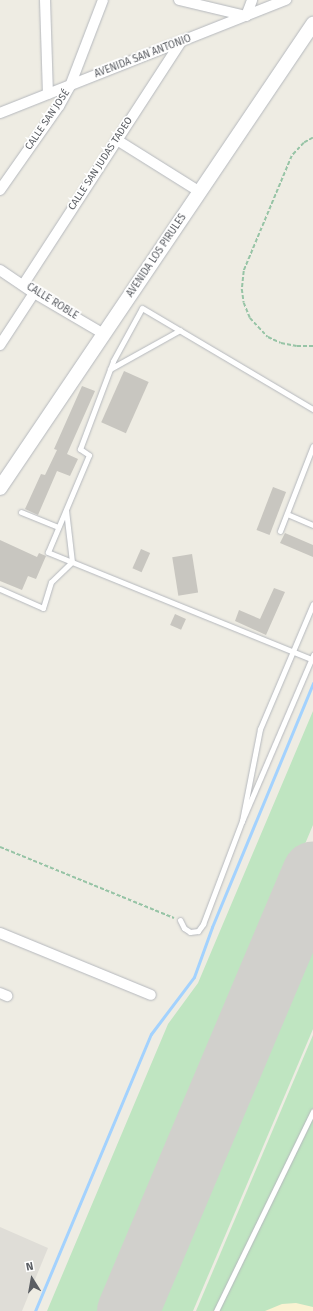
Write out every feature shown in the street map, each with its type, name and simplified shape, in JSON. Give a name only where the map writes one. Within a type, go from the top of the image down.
[{"type":"street","points":[[45,0],[48,94]]},
{"type":"street","name":"CALLE SAN JOSÉ","points":[[0,190],[59,106],[70,86],[103,0]]},
{"type":"street","points":[[180,0],[246,16],[252,0]]},
{"type":"street","name":"AVENIDA SAN ANTONIO","points":[[0,113],[286,0]]},
{"type":"street","name":"AVENIDA LOS PIRULES","points":[[0,488],[313,24]]},
{"type":"street","name":"CALLE SAN JUDAS TADEO","points":[[23,285],[180,43]]},
{"type":"street","points":[[116,140],[200,192]]},
{"type":"street","name":"CALLE ROBLE","points":[[0,270],[34,293],[104,334]]},
{"type":"street","points":[[0,345],[34,293]]},
{"type":"street","points":[[0,933],[151,995]]},
{"type":"lane","points":[[180,920],[184,928],[190,932],[198,931],[203,924],[242,821],[312,657],[293,651],[48,552],[89,455],[80,449],[110,369],[142,308],[313,409]]},
{"type":"lane","points":[[110,369],[180,330]]},
{"type":"lane","points":[[280,531],[313,446]]},
{"type":"lane","points":[[66,510],[72,562]]},
{"type":"lane","points":[[21,512],[58,527]]},
{"type":"lane","points":[[286,514],[313,525]]},
{"type":"lane","points":[[0,590],[43,608],[51,582],[72,562]]},
{"type":"lane","points":[[242,821],[260,729],[313,604]]},
{"type":"lane","points":[[216,1311],[313,1111]]},
{"type":"path","points":[[313,138],[304,143],[292,156],[244,271],[242,289],[244,303],[250,318],[268,337],[296,346],[313,346]]},
{"type":"path","points":[[0,847],[180,920]]},
{"type":"shaded area","points":[[0,1227],[48,1248],[22,1311],[0,1311]]},
{"type":"green space","points":[[313,711],[313,825],[108,1311],[47,1311],[168,1024],[198,983]]},
{"type":"green space","points":[[313,919],[313,1029],[193,1311],[148,1311]]},
{"type":"green space","points":[[313,1035],[313,1311],[196,1311]]},
{"type":"sand","points":[[296,1303],[313,1307],[313,1311],[265,1311],[282,1304]]},
{"type":"building","points":[[124,371],[149,382],[126,433],[101,422]]},
{"type":"building","points":[[82,386],[95,391],[67,454],[78,459],[70,476],[57,471],[38,515],[25,509],[41,474],[45,475],[57,450],[54,449]]},
{"type":"building","points":[[273,487],[286,492],[270,535],[257,530]]},
{"type":"building","points":[[285,533],[313,545],[313,557],[280,543]]},
{"type":"building","points":[[0,540],[37,557],[39,553],[46,556],[36,579],[28,576],[22,590],[0,581]]},
{"type":"building","points":[[141,549],[150,553],[142,572],[132,568]]},
{"type":"building","points":[[192,554],[198,593],[178,596],[172,557]]},
{"type":"building","points":[[274,588],[285,592],[266,635],[235,621],[239,610],[260,619]]},
{"type":"building","points":[[175,614],[186,619],[181,630],[170,625]]},
{"type":"waterway","points":[[35,1311],[151,1034],[194,977],[212,927],[313,683]]},
{"type":"runway","points":[[128,1311],[313,872]]}]
